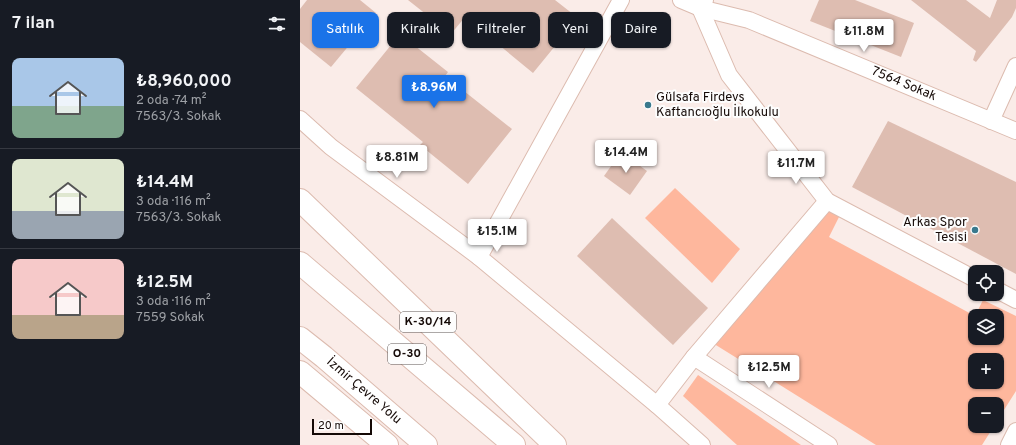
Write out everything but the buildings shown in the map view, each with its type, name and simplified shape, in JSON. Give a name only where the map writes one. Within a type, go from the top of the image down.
[{"type":"highway","name":"K-30/14","points":[[300,200],[555,445]]},
{"type":"highway","name":"O-30","points":[[300,263],[514,445]]},
{"type":"highway","name":"İzmir Çevre Yolu","points":[[300,338],[426,445]]},
{"type":"highway","points":[[300,372],[388,445]]},
{"type":"street","points":[[479,257],[621,0]]},
{"type":"street","name":"7564 Sokak","points":[[681,0],[702,4],[749,20],[1016,131]]},
{"type":"street","points":[[702,4],[729,75],[827,201],[968,274]]},
{"type":"street","points":[[991,121],[1016,66]]},
{"type":"street","points":[[300,119],[331,147],[479,257],[657,405],[702,445]]},
{"type":"street","points":[[657,405],[694,357],[827,201]]},
{"type":"street","points":[[1004,294],[1016,300]]},
{"type":"street","points":[[694,357],[829,445]]},
{"type":"street","points":[[1009,445],[1016,431]]},
{"type":"shaded area","points":[[675,188],[740,249],[712,283],[645,218]]},
{"type":"shaded area","points":[[827,210],[839,217],[829,237],[968,312],[968,345],[1004,345],[1004,310],[1016,316],[1016,391],[1004,410],[1004,397],[968,397],[968,433],[990,433],[982,445],[876,445],[711,342]]},
{"type":"shaded area","points":[[982,301],[1002,309],[978,309]]},
{"type":"shaded area","points":[[698,375],[801,445],[737,445],[683,396]]},
{"type":"place","name":"Gülsafa Firdevs Kaftancıoğlu İlkokulu","points":[[648,105]]},
{"type":"place","name":"Arkas Spor Tesisi","points":[[975,230]]}]
